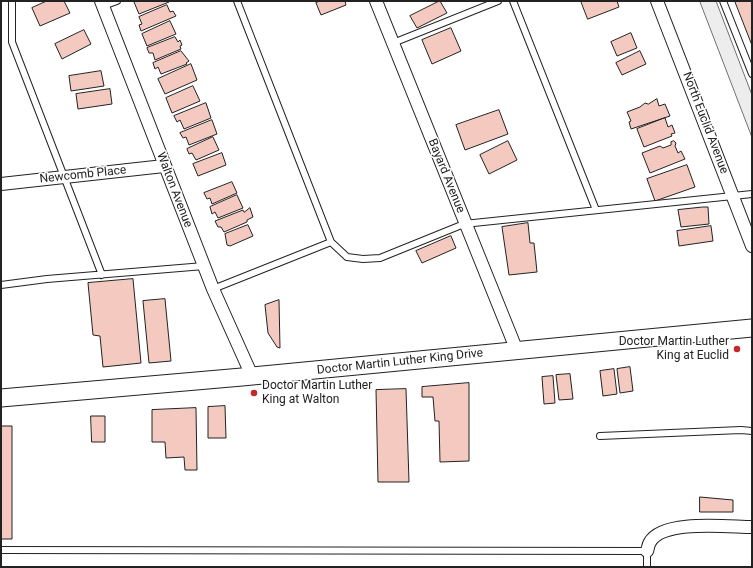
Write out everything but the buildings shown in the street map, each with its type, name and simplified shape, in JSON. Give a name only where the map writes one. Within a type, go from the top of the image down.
[{"type":"main road","name":"Doctor Martin Luther King Drive","points":[[1,398],[252,376],[752,328]]},
{"type":"street","name":"Bayard Avenue","points":[[376,1],[464,224],[517,351]]},
{"type":"street","name":"North Euclid Avenue","points":[[657,1],[752,246]]},
{"type":"street","name":"Walton Avenue","points":[[102,4],[213,289],[252,376]]},
{"type":"street","name":"Newcomb Place","points":[[1,184],[164,166]]},
{"type":"street","points":[[647,552],[650,542],[659,534],[682,526],[752,527]]},
{"type":"lane","points":[[12,1],[12,42],[102,274]]},
{"type":"lane","points":[[102,4],[117,1]]},
{"type":"lane","points":[[237,1],[331,242],[347,258],[380,258],[464,224],[752,194]]},
{"type":"lane","points":[[393,43],[498,1]]},
{"type":"lane","points":[[513,1],[596,210]]},
{"type":"lane","points":[[723,1],[752,74]]},
{"type":"lane","points":[[213,289],[331,242]]},
{"type":"lane","points":[[1,285],[102,274],[204,266]]},
{"type":"lane","points":[[600,436],[741,430],[752,431]]},
{"type":"lane","points":[[1,550],[647,552],[647,567]]},
{"type":"shaded area","points":[[700,1],[716,1],[752,95],[752,137]]},
{"type":"place","name":"Doctor Martin Luther King at Euclid","points":[[737,349]]},
{"type":"place","name":"Doctor Martin Luther King at Walton","points":[[254,393]]}]
